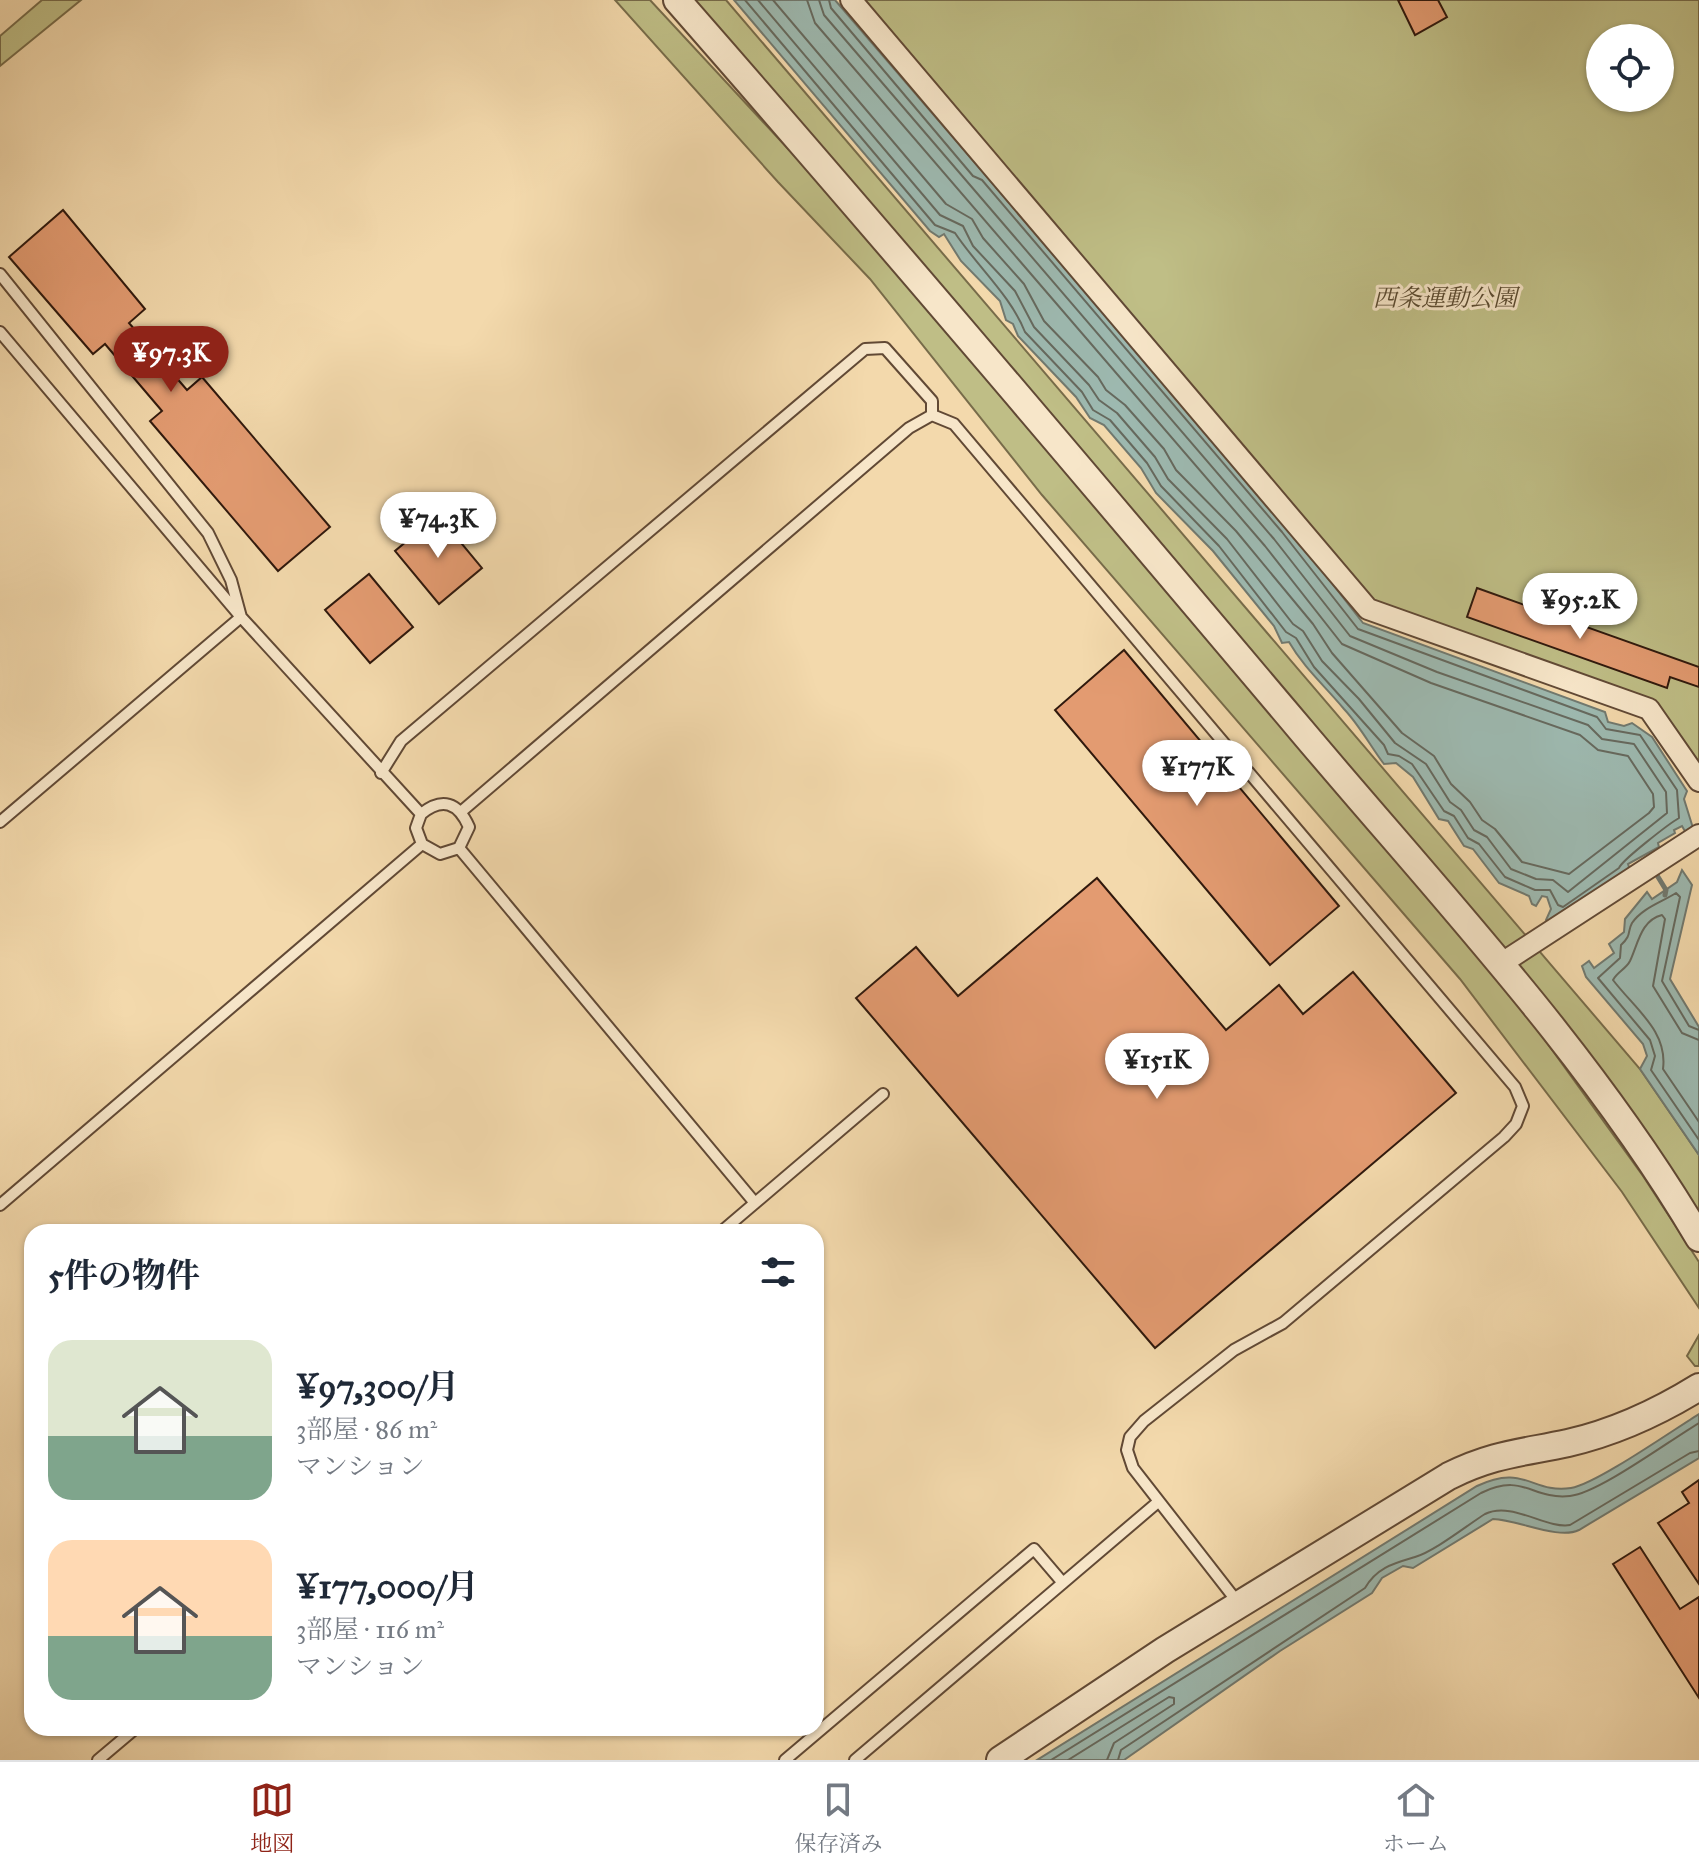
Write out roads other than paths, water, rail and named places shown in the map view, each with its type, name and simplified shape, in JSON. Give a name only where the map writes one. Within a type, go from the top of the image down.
[{"type":"street","points":[[677,0],[1571,1052],[1674,1196],[1699,1238]]},
{"type":"street","points":[[851,0],[1368,609],[1649,709],[1699,781]]},
{"type":"street","points":[[1499,965],[1699,835]]},
{"type":"street","points":[[1000,1760],[1239,1604],[1475,1463],[1497,1454],[1567,1443],[1635,1423],[1699,1387]]},
{"type":"lane","points":[[0,274],[208,533],[231,580],[241,617]]},
{"type":"lane","points":[[0,332],[241,617],[421,814]]},
{"type":"lane","points":[[381,773],[401,741],[865,349],[885,348],[932,401],[932,415]]},
{"type":"lane","points":[[462,811],[909,428],[932,415]]},
{"type":"lane","points":[[932,415],[954,424],[1515,1087],[1523,1106],[1516,1124],[1504,1137],[1283,1323],[1234,1350],[1144,1421],[1130,1437],[1127,1450],[1133,1468],[1239,1604]]},
{"type":"lane","points":[[0,822],[241,617]]},
{"type":"lane","points":[[434,803],[451,803],[462,811],[469,827],[459,848],[440,854],[422,844],[416,828],[421,814],[434,803]]},
{"type":"lane","points":[[0,1205],[422,844]]},
{"type":"lane","points":[[459,848],[755,1203]]},
{"type":"lane","points":[[730,1224],[883,1094]]},
{"type":"lane","points":[[855,1760],[1158,1502]]},
{"type":"lane","points":[[824,1727],[1034,1549],[1063,1583]]},
{"type":"lane","points":[[98,1760],[126,1736]]},
{"type":"lane","points":[[785,1760],[813,1736]]},
{"type":"water","points":[[734,0],[835,0],[1288,527],[1363,623],[1605,712],[1608,722],[1624,726],[1632,723],[1652,737],[1687,791],[1684,799],[1693,828],[1686,833],[1682,826],[1674,830],[1675,833],[1658,843],[1659,847],[1628,864],[1630,870],[1550,924],[1546,920],[1551,909],[1547,897],[1542,896],[1536,906],[1529,896],[1499,883],[1473,849],[1464,846],[1448,821],[1439,819],[1413,777],[1396,763],[1384,764],[1355,722],[1308,669],[1289,642],[1282,643],[1274,626],[1213,551],[1156,493],[1141,468],[1104,425],[1090,418],[1076,397],[1018,336],[1013,324],[1006,320],[1000,301],[961,261],[944,234],[939,237],[930,231]]},
{"type":"water","points":[[1682,870],[1692,885],[1670,979],[1699,1027],[1699,1155],[1640,1069],[1647,1056],[1643,1044],[1586,977],[1582,966],[1589,961],[1594,968],[1614,953],[1609,944],[1624,932],[1625,919],[1647,892],[1652,899],[1677,882]]},
{"type":"water","points":[[1699,1414],[1699,1458],[1579,1530],[1560,1533],[1493,1519],[1413,1568],[1403,1566],[1382,1578],[1372,1593],[1280,1651],[1124,1760],[1037,1760],[1477,1486],[1506,1477],[1546,1487],[1571,1488],[1616,1467]]},
{"type":"waterway","points":[[1655,872],[1666,890],[1665,895]]},
{"type":"park label","name":"西条運動公園","points":[[1445,298]]}]
